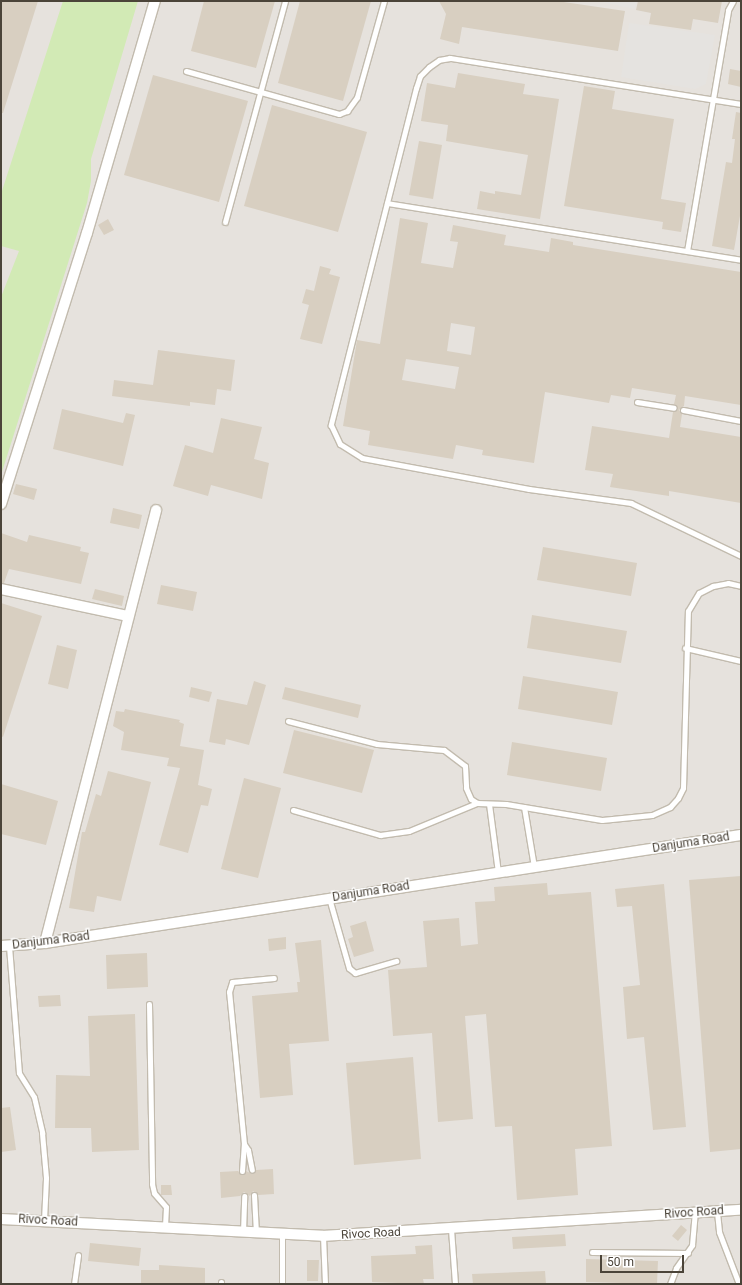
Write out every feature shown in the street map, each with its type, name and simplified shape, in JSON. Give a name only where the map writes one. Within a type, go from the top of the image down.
[{"type":"street","points":[[1,504],[87,233],[155,1]]},
{"type":"street","points":[[45,943],[156,510]]},
{"type":"street","points":[[1,589],[128,616]]},
{"type":"street","name":"Danjuma Road","points":[[5,946],[45,943],[741,835]]},
{"type":"street","name":"Rivoc Road","points":[[1,1219],[323,1236],[741,1210]]},
{"type":"lane","points":[[225,222],[259,92],[285,1]]},
{"type":"lane","points":[[186,71],[330,113],[339,114],[347,111],[358,97],[384,1]]},
{"type":"lane","points":[[687,251],[728,10],[733,1]]},
{"type":"lane","points":[[741,104],[450,58],[439,60],[429,67],[418,82],[334,406],[331,425],[340,444],[362,458],[530,489],[631,503],[741,556]]},
{"type":"lane","points":[[387,203],[741,260]]},
{"type":"lane","points":[[637,402],[674,408]]},
{"type":"lane","points":[[683,410],[741,421]]},
{"type":"lane","points":[[293,810],[380,835],[408,831],[477,804],[524,807],[617,821],[652,815],[670,807],[678,798],[684,773],[686,623],[692,601],[699,593],[713,586],[728,583],[741,586]]},
{"type":"lane","points":[[685,648],[741,661]]},
{"type":"lane","points":[[288,721],[377,744],[444,750],[465,766],[466,788],[471,799],[477,804]]},
{"type":"lane","points":[[489,804],[498,872]]},
{"type":"lane","points":[[524,807],[534,867]]},
{"type":"lane","points":[[329,898],[349,968],[355,973],[396,961]]},
{"type":"lane","points":[[5,946],[19,1073],[34,1097],[42,1133],[46,1178],[44,1221]]},
{"type":"lane","points":[[242,1171],[244,1144],[230,986],[237,981],[274,978]]},
{"type":"lane","points":[[149,1004],[152,1184],[154,1193],[166,1207],[165,1228]]},
{"type":"lane","points":[[244,1144],[248,1150],[252,1170]]},
{"type":"lane","points":[[254,1195],[256,1232]]},
{"type":"lane","points":[[243,1232],[244,1196]]},
{"type":"lane","points":[[717,1212],[719,1232],[738,1284]]},
{"type":"lane","points":[[670,1284],[676,1268],[688,1253],[692,1245],[695,1213]]},
{"type":"lane","points":[[451,1229],[454,1284]]},
{"type":"lane","points":[[282,1234],[282,1284]]},
{"type":"lane","points":[[323,1236],[325,1284]]},
{"type":"lane","points":[[592,1252],[688,1253]]},
{"type":"lane","points":[[74,1284],[78,1255]]},
{"type":"shaded area","points":[[1,1],[741,1],[741,1284],[1,1284]]},
{"type":"shaded area","points":[[597,1],[637,1],[635,9]]},
{"type":"shaded area","points":[[629,23],[715,35],[706,84],[695,89],[621,77]]},
{"type":"green space","points":[[63,1],[138,1],[91,159],[91,181],[87,203],[1,475],[1,297],[19,251],[1,246],[1,194]]},
{"type":"building","points":[[1,1],[38,1],[3,113],[1,113]]},
{"type":"building","points":[[204,1],[275,1],[256,68],[191,51]]},
{"type":"building","points":[[300,1],[371,1],[343,101],[278,83]]},
{"type":"building","points":[[439,1],[557,1],[625,11],[618,51],[462,27],[459,44],[440,39],[446,14]]},
{"type":"building","points":[[638,1],[722,1],[718,23],[693,19],[691,30],[649,24],[651,13],[636,10]]},
{"type":"building","points":[[730,69],[741,71],[741,87],[728,84]]},
{"type":"building","points":[[458,73],[525,84],[523,94],[559,99],[540,219],[477,209],[480,191],[495,194],[495,191],[521,195],[528,155],[446,141],[448,125],[421,121],[427,83],[455,88]]},
{"type":"building","points":[[153,75],[248,101],[219,202],[124,175]]},
{"type":"building","points":[[584,86],[615,91],[612,109],[674,119],[661,199],[686,203],[681,232],[662,229],[663,222],[564,206]]},
{"type":"building","points":[[272,105],[367,132],[338,232],[244,206]]},
{"type":"building","points":[[736,112],[741,113],[741,210],[734,250],[712,246],[726,162],[732,163],[735,139],[732,139]]},
{"type":"building","points":[[419,141],[442,145],[433,199],[409,195]]},
{"type":"building","points":[[400,218],[428,223],[421,263],[453,268],[458,242],[450,241],[453,225],[506,235],[504,245],[549,252],[551,238],[573,242],[573,245],[741,272],[741,405],[685,396],[684,406],[679,410],[682,414],[680,427],[741,437],[741,503],[669,491],[669,496],[610,487],[613,474],[585,470],[592,426],[669,438],[673,412],[678,409],[674,404],[676,395],[632,388],[630,398],[611,395],[609,403],[545,392],[534,463],[482,455],[483,450],[456,445],[453,459],[368,445],[370,431],[343,426],[357,340],[380,344]],"holes":[[[451,323],[475,327],[471,355],[447,351]],[[406,359],[459,367],[455,389],[402,380]]]},
{"type":"building","points":[[108,219],[114,230],[104,235],[98,225]]},
{"type":"building","points":[[320,266],[331,269],[329,274],[340,277],[322,344],[300,339],[309,305],[302,303],[306,289],[314,291]]},
{"type":"building","points":[[158,350],[235,360],[231,391],[217,389],[215,405],[190,402],[190,406],[112,396],[114,380],[153,385]]},
{"type":"building","points":[[62,409],[123,423],[126,413],[135,415],[123,466],[53,449]]},
{"type":"building","points":[[221,418],[262,427],[254,459],[269,463],[262,499],[211,485],[208,496],[173,486],[185,445],[213,453]]},
{"type":"building","points":[[16,484],[37,489],[34,500],[13,494]]},
{"type":"building","points":[[113,508],[142,515],[139,529],[110,523]]},
{"type":"building","points":[[1,533],[27,542],[29,535],[81,547],[80,551],[89,553],[81,584],[9,569],[4,583],[1,583]]},
{"type":"building","points":[[543,547],[637,563],[631,596],[537,580]]},
{"type":"building","points":[[161,585],[197,592],[193,611],[157,604]]},
{"type":"building","points":[[95,589],[124,596],[122,606],[92,599]]},
{"type":"building","points":[[1,603],[42,616],[3,737],[1,736]]},
{"type":"building","points":[[532,615],[627,631],[621,663],[527,648]]},
{"type":"building","points":[[57,645],[77,650],[68,689],[48,684]]},
{"type":"building","points":[[523,676],[618,692],[612,725],[518,709]]},
{"type":"building","points":[[254,681],[266,685],[249,745],[226,739],[225,745],[209,742],[217,699],[247,705]]},
{"type":"building","points":[[191,687],[212,692],[209,702],[189,697]]},
{"type":"building","points":[[285,687],[361,705],[358,718],[282,699]]},
{"type":"building","points":[[125,709],[180,720],[179,722],[184,724],[180,746],[204,750],[198,785],[212,789],[208,806],[201,805],[188,853],[159,845],[180,768],[167,766],[169,758],[121,750],[124,732],[113,726],[116,711],[124,712]]},
{"type":"building","points":[[294,730],[374,750],[362,793],[283,773]]},
{"type":"building","points":[[512,742],[607,758],[601,791],[507,775]]},
{"type":"building","points":[[108,771],[151,782],[121,901],[97,896],[94,912],[69,908],[82,832],[85,832],[96,794],[101,796]]},
{"type":"building","points":[[244,778],[281,788],[258,878],[221,869]]},
{"type":"building","points":[[1,784],[58,801],[46,845],[1,834]]},
{"type":"building","points":[[741,876],[741,1149],[710,1152],[689,880]]},
{"type":"building","points":[[547,883],[548,895],[591,892],[612,1146],[575,1149],[578,1195],[517,1200],[512,1126],[495,1127],[486,1014],[465,1016],[473,1119],[438,1122],[432,1033],[393,1036],[388,970],[427,967],[423,921],[459,918],[461,946],[478,944],[475,902],[495,901],[494,887]]},
{"type":"building","points":[[664,884],[686,1127],[653,1130],[644,1037],[627,1039],[623,987],[640,985],[632,906],[617,907],[615,889]]},
{"type":"building","points":[[366,921],[374,951],[354,957],[348,939],[353,937],[350,926]]},
{"type":"building","points":[[286,937],[286,949],[269,951],[268,939]]},
{"type":"building","points":[[321,940],[329,1041],[289,1044],[293,1095],[260,1098],[252,996],[298,992],[297,982],[300,982],[295,943]]},
{"type":"building","points":[[147,953],[148,987],[107,989],[106,955]]},
{"type":"building","points":[[60,995],[61,1006],[39,1007],[38,996]]},
{"type":"building","points":[[135,1014],[139,1150],[92,1152],[91,1128],[55,1128],[56,1075],[90,1076],[88,1016]]},
{"type":"building","points":[[413,1057],[421,1159],[354,1165],[346,1063]]},
{"type":"building","points":[[10,1107],[16,1150],[1,1152],[1,1108]]},
{"type":"building","points":[[273,1169],[274,1194],[258,1195],[253,1191],[250,1196],[244,1192],[240,1196],[221,1198],[220,1172],[238,1171],[242,1175],[246,1171],[252,1174],[256,1170]]},
{"type":"building","points":[[161,1185],[171,1185],[172,1195],[161,1195]]},
{"type":"building","points":[[681,1225],[687,1230],[678,1241],[672,1236]]},
{"type":"building","points":[[565,1234],[566,1246],[513,1249],[512,1237]]},
{"type":"building","points":[[90,1243],[141,1248],[139,1266],[88,1261]]},
{"type":"building","points":[[432,1245],[434,1279],[423,1279],[424,1284],[372,1282],[371,1256],[416,1254],[415,1246]]},
{"type":"building","points":[[586,1259],[658,1261],[657,1284],[586,1282]]},
{"type":"building","points":[[307,1260],[319,1260],[318,1281],[307,1281]]},
{"type":"building","points":[[159,1265],[205,1268],[205,1284],[141,1284],[141,1270],[159,1270]]},
{"type":"building","points":[[545,1271],[546,1284],[473,1284],[472,1274]]}]
